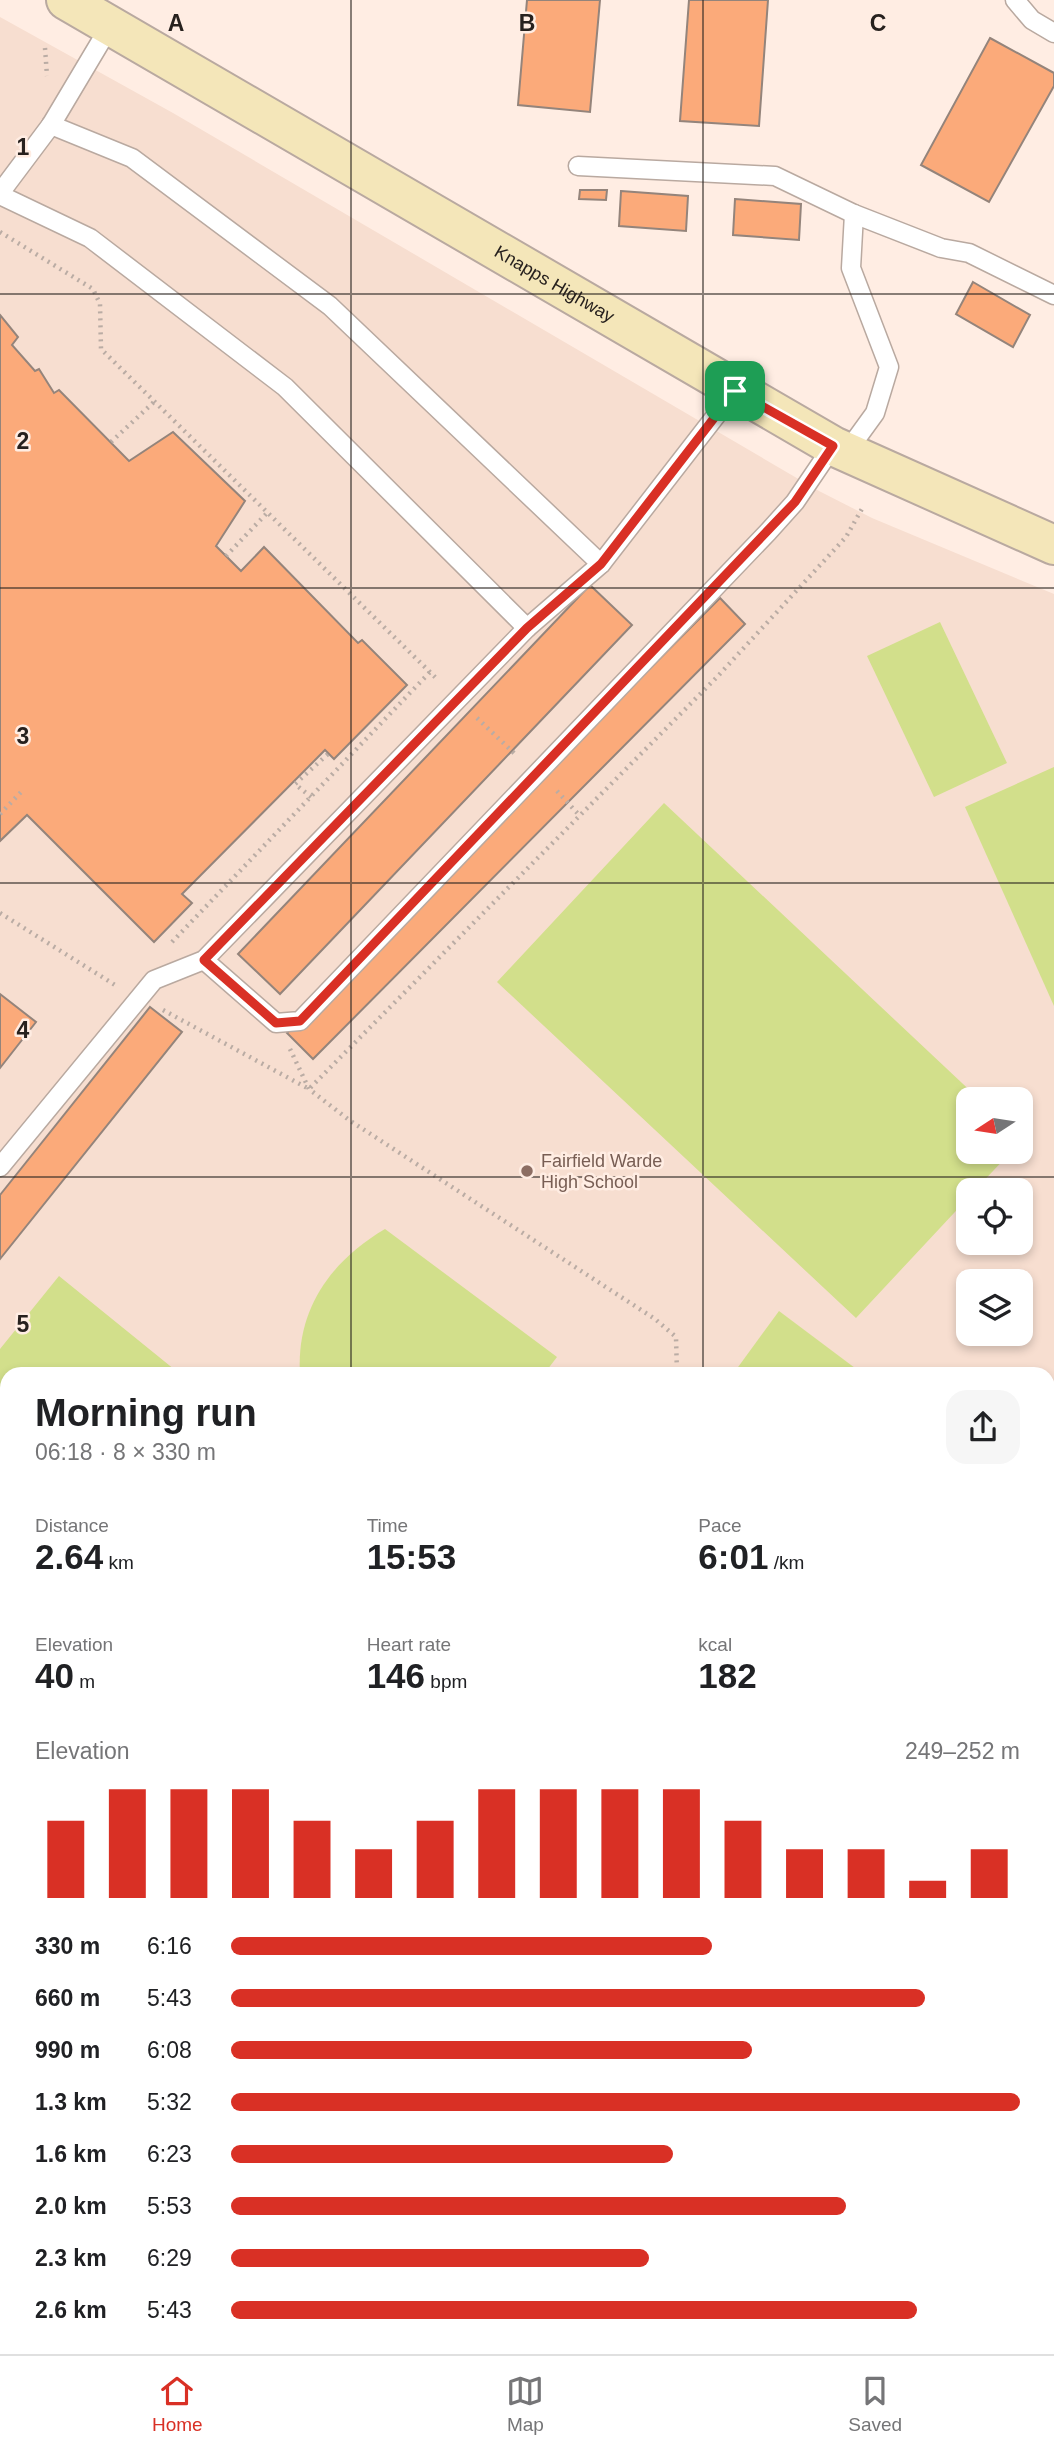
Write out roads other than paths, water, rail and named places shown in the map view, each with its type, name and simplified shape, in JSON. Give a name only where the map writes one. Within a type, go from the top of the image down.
[{"type":"street","name":"Knapps Highway","points":[[66,0],[735,391],[840,449],[1054,545]]},
{"type":"lane","points":[[1015,0],[1032,20],[1054,33]]},
{"type":"lane","points":[[110,26],[51,125],[0,194],[90,238],[285,387],[527,628]]},
{"type":"lane","points":[[51,125],[132,158],[330,306],[601,564]]},
{"type":"lane","points":[[578,166],[775,176],[854,214],[941,248],[969,253],[1054,295]]},
{"type":"lane","points":[[204,960],[276,1023],[300,1021],[768,532],[875,413],[889,367],[851,268],[854,214]]},
{"type":"lane","points":[[0,1167],[154,980],[204,960],[527,628],[601,564],[735,391]]},
{"type":"place","name":"Fairfield Warde High School","points":[[527,1171]]}]
